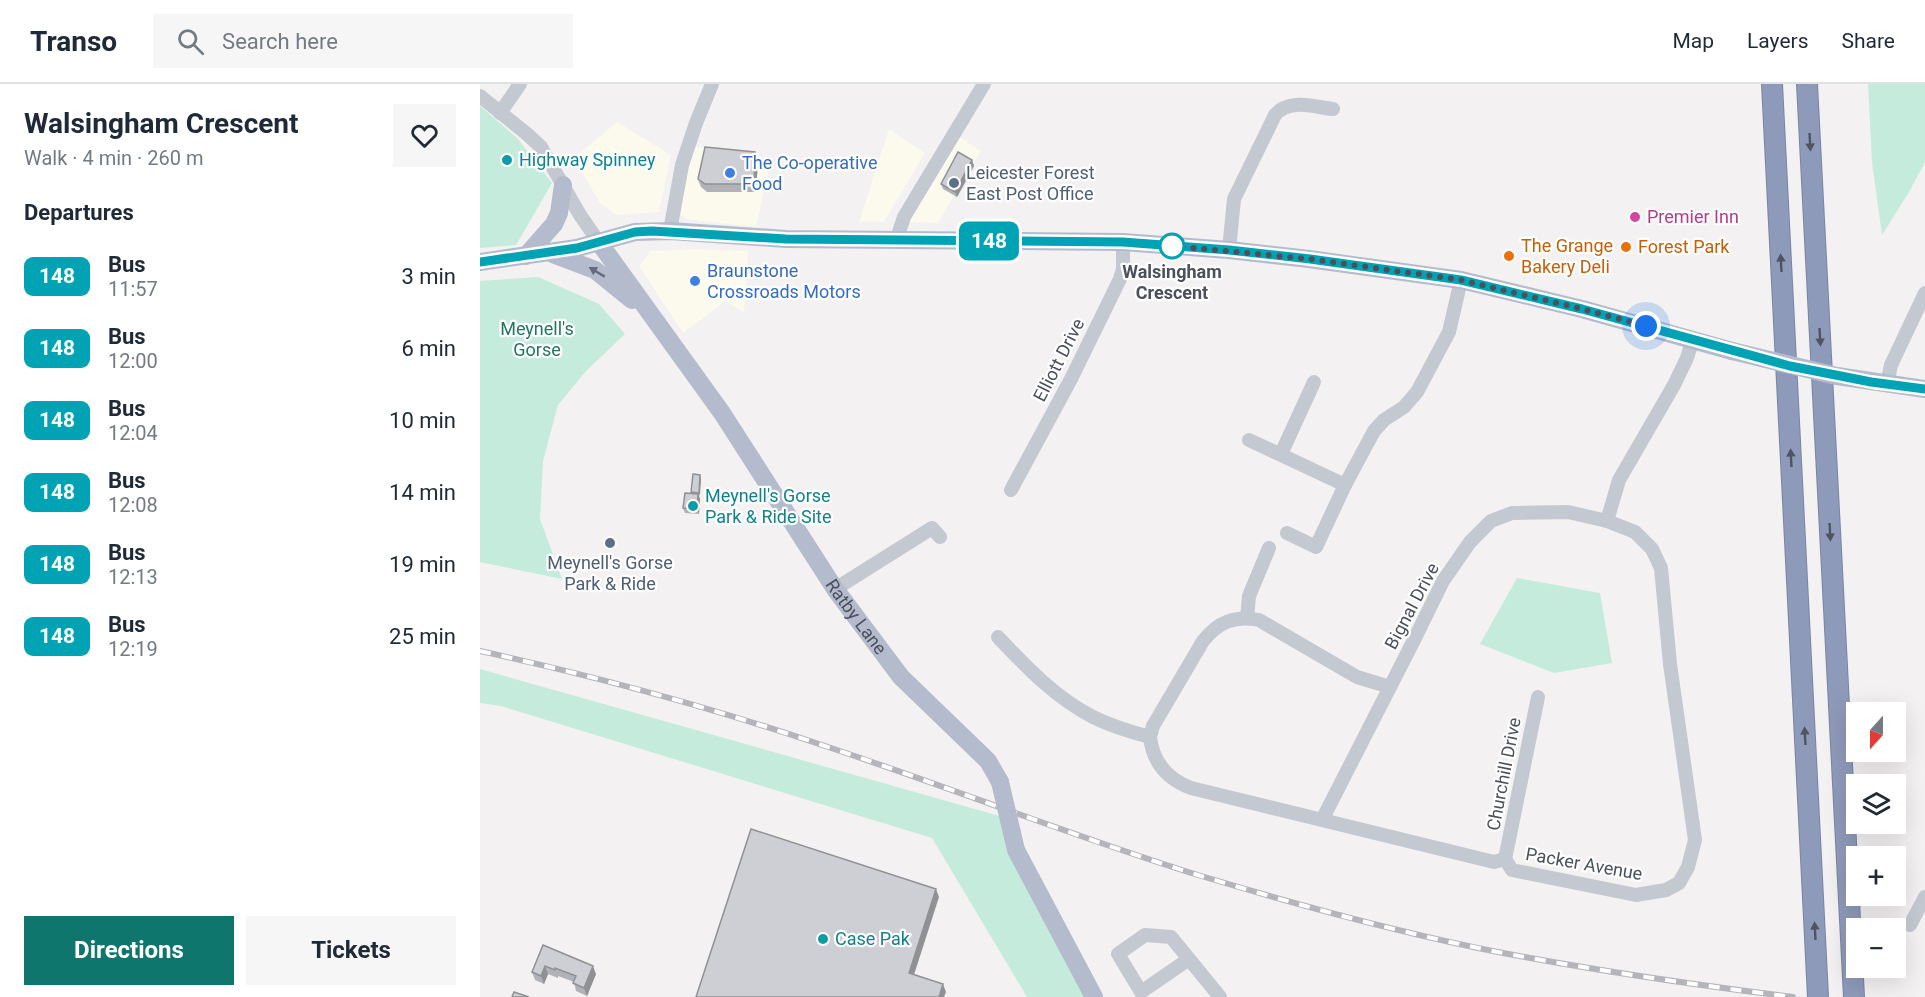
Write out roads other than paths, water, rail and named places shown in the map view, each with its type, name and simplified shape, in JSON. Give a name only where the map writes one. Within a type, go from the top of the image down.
[{"type":"highway","points":[[1772,84],[1818,993]]},
{"type":"highway","points":[[1807,84],[1854,995]]},
{"type":"main road","points":[[526,256],[554,224],[559,213],[562,185]]},
{"type":"main road","points":[[480,262],[577,248],[635,232],[670,231],[786,239],[1123,242],[1229,250],[1461,280],[1572,306],[1790,366],[1879,383],[1925,389]]},
{"type":"main road","name":"Ratby Lane","points":[[598,242],[722,413],[835,589],[901,676],[988,761],[1000,782],[1016,850],[1094,997]]},
{"type":"main road","points":[[548,253],[595,270],[658,322]]},
{"type":"street","points":[[500,113],[520,84]]},
{"type":"street","points":[[670,231],[682,165],[712,84]]},
{"type":"street","points":[[896,241],[903,217],[984,84]]},
{"type":"street","points":[[480,96],[541,147],[598,242]]},
{"type":"street","points":[[1229,250],[1234,199],[1275,115],[1285,106],[1292,104],[1333,110]]},
{"type":"street","name":"Elliott Drive","points":[[1011,490],[1071,379],[1120,279],[1123,270],[1123,242]]},
{"type":"street","points":[[1287,533],[1316,547],[1374,431],[1384,420],[1404,407],[1417,392],[1446,341],[1461,280]]},
{"type":"street","points":[[1879,383],[1891,365],[1925,293]]},
{"type":"street","points":[[1607,521],[1619,480],[1674,385],[1693,339]]},
{"type":"street","points":[[1281,454],[1314,382]]},
{"type":"street","points":[[1249,440],[1345,485]]},
{"type":"street","name":"Bignal Drive","points":[[1322,820],[1443,581],[1470,542],[1491,521],[1512,513],[1568,512],[1607,521]]},
{"type":"street","name":"Packer Avenue","points":[[1150,737],[1151,749],[1159,767],[1175,782],[1191,788],[1494,862],[1505,859],[1512,870],[1636,895],[1666,890],[1679,883],[1689,867],[1695,840],[1670,664],[1661,568],[1652,549],[1635,532],[1607,521]]},
{"type":"street","points":[[835,589],[932,528],[940,537]]},
{"type":"street","points":[[1247,618],[1249,596],[1269,548]]},
{"type":"street","points":[[998,637],[1022,664],[1070,703],[1093,717],[1121,729],[1150,737],[1153,726],[1207,637],[1220,625],[1232,619],[1259,620],[1357,677],[1390,687]]},
{"type":"street","name":"Churchill Drive","points":[[1505,859],[1538,697]]},
{"type":"street","points":[[1910,925],[1925,897]]},
{"type":"street","points":[[1189,959],[1141,992],[1118,954],[1145,935],[1171,937],[1189,959],[1220,997]]},
{"type":"railway","points":[[480,651],[607,681],[775,729],[1150,860],[1349,918],[1426,937],[1539,960],[1793,997]]},
{"type":"place","name":"Highway Spinney","points":[[507,160]]},
{"type":"place","name":"The Co-operative Food","points":[[730,173]]},
{"type":"place","name":"Leicester Forest East Post Office","points":[[954,183]]},
{"type":"place","name":"Premier Inn","points":[[1635,217]]},
{"type":"place","name":"Walsingham Crescent","points":[[1172,246]]},
{"type":"place","name":"Forest Park","points":[[1626,247]]},
{"type":"place","name":"The Grange Bakery Deli","points":[[1509,256]]},
{"type":"place","name":"Braunstone Crossroads Motors","points":[[695,281]]},
{"type":"place","name":"Meynell's Gorse Park & Ride Site","points":[[693,506]]},
{"type":"place","name":"Meynell's Gorse Park & Ride","points":[[610,543]]},
{"type":"place","name":"Case Pak","points":[[823,939]]},
{"type":"park label","name":"Meynell's Gorse","points":[[537,339]]}]
